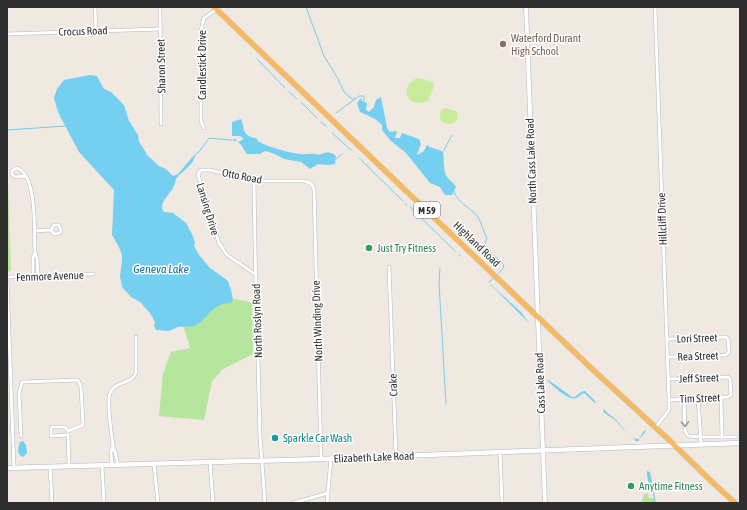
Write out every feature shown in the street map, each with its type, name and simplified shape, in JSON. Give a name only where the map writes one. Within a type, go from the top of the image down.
[{"type":"highway","name":"Highland Road","points":[[217,8],[633,408],[656,427],[674,445]]},
{"type":"highway","name":"M 59","points":[[674,445],[736,503]]},
{"type":"main road","name":"Elizabeth Lake Road","points":[[7,468],[321,459],[740,443]]},
{"type":"street","points":[[95,7],[96,31]]},
{"type":"street","name":"Sharon Street","points":[[160,7],[161,124]]},
{"type":"street","name":"North Cass Lake Road","points":[[526,7],[538,316]]},
{"type":"street","name":"Hillcliff Drive","points":[[655,7],[669,400],[669,410],[656,427]]},
{"type":"street","name":"Candlestick Drive","points":[[204,128],[202,121],[201,33],[204,18],[217,8]]},
{"type":"street","name":"Crocus Road","points":[[7,34],[160,29]]},
{"type":"street","name":"Otto Road","points":[[198,174],[200,171],[205,169],[254,181],[309,181],[312,184]]},
{"type":"street","name":"Lansing Drive","points":[[198,174],[208,211],[219,243],[227,254],[255,274]]},
{"type":"street","points":[[25,176],[31,185],[33,192],[35,254],[38,276]]},
{"type":"street","name":"North Roslyn Road","points":[[254,181],[255,274],[265,503]]},
{"type":"street","name":"North Winding Drive","points":[[312,184],[314,189],[321,459]]},
{"type":"street","points":[[34,231],[51,230]]},
{"type":"street","points":[[33,276],[33,257],[35,254]]},
{"type":"street","name":"Crake","points":[[389,267],[396,456]]},
{"type":"street","name":"Fenmore Avenue","points":[[7,278],[93,274]]},
{"type":"street","points":[[7,278],[14,468]]},
{"type":"street","name":"Cass Lake Road","points":[[538,316],[545,503]]},
{"type":"street","points":[[118,464],[116,452],[113,446],[109,396],[110,392],[117,385],[134,378],[136,373],[136,337]]},
{"type":"street","name":"Lori Street","points":[[667,339],[727,338],[728,354]]},
{"type":"street","name":"Rea Street","points":[[668,357],[728,354]]},
{"type":"street","name":"Jeff Street","points":[[668,379],[729,378],[730,396]]},
{"type":"street","points":[[21,436],[19,394],[22,382],[78,380],[81,387],[83,425],[68,431]]},
{"type":"street","name":"Tim Street","points":[[669,400],[722,398],[730,396]]},
{"type":"street","points":[[698,398],[701,444]]},
{"type":"street","points":[[722,398],[722,437]]},
{"type":"street","points":[[684,399],[686,433],[690,436],[736,437]]},
{"type":"street","points":[[68,435],[51,436],[51,429],[52,427],[65,427],[68,431],[69,466]]},
{"type":"street","points":[[728,437],[728,443]]},
{"type":"street","points":[[112,465],[111,452],[113,446]]},
{"type":"street","points":[[500,451],[502,503]]},
{"type":"street","points":[[327,503],[331,458]]},
{"type":"street","points":[[210,462],[213,503]]},
{"type":"street","points":[[154,464],[158,503]]},
{"type":"street","points":[[102,465],[104,503]]},
{"type":"street","points":[[50,466],[52,503]]},
{"type":"street","points":[[293,503],[328,493]]},
{"type":"green space","points":[[418,78],[433,82],[434,86],[428,101],[420,103],[414,102],[407,95],[408,85]]},
{"type":"green space","points":[[447,108],[457,112],[457,118],[452,124],[444,123],[441,120],[440,115],[442,109]]},
{"type":"green space","points":[[7,155],[11,271],[7,272]]},
{"type":"green space","points":[[215,294],[252,303],[253,354],[223,369],[212,381],[204,420],[159,416],[163,374],[171,352],[190,348],[182,321]]},
{"type":"green space","points":[[648,493],[649,498],[654,498],[655,503],[641,503],[644,494]]},
{"type":"water","name":"Geneva Lake","points":[[90,75],[97,76],[104,89],[111,92],[124,105],[129,121],[138,135],[139,142],[147,155],[159,166],[166,169],[173,176],[178,174],[195,154],[190,165],[176,179],[174,187],[163,202],[162,209],[164,212],[173,213],[186,223],[192,234],[195,242],[194,246],[199,255],[209,267],[228,281],[233,300],[231,303],[222,304],[215,308],[201,322],[194,326],[178,327],[169,331],[156,330],[154,326],[155,322],[150,313],[140,302],[131,297],[122,287],[120,276],[122,255],[112,235],[114,190],[79,152],[58,112],[54,98],[57,89],[64,80]]},
{"type":"water","points":[[381,97],[387,128],[390,132],[397,131],[395,138],[400,138],[402,133],[419,139],[421,144],[417,155],[424,151],[427,145],[443,152],[444,169],[446,175],[456,187],[452,195],[445,195],[440,187],[430,183],[406,153],[391,141],[382,130],[382,125],[360,112],[357,103],[361,98],[362,101],[367,103],[366,110],[369,112],[374,107],[376,100]]},
{"type":"water","points":[[241,119],[244,131],[251,137],[256,138],[259,142],[279,150],[300,154],[334,154],[336,156],[335,164],[318,164],[310,169],[301,162],[284,159],[265,151],[260,154],[247,154],[240,143],[231,140],[235,139],[238,142],[244,139],[240,136],[232,136],[232,122]]},
{"type":"water","points":[[488,282],[521,312],[529,323]]},
{"type":"water","points":[[547,379],[572,397],[585,391],[596,402],[595,403],[584,393],[576,398],[569,397],[557,389]]},
{"type":"water","points":[[604,409],[615,419],[629,434],[603,411]]},
{"type":"water","points":[[646,430],[644,434],[639,439],[644,431]]},
{"type":"water","points":[[632,437],[639,439],[639,441],[635,441]]},
{"type":"water","points":[[23,441],[26,445],[27,453],[23,457],[19,455],[18,451],[20,442]]},
{"type":"water","points":[[647,471],[650,472],[656,503],[648,479]]},
{"type":"waterway","points":[[306,7],[324,56],[344,92],[352,99],[355,99]]},
{"type":"waterway","points":[[257,59],[285,88]]},
{"type":"waterway","points":[[289,92],[297,99]]},
{"type":"waterway","points":[[336,113],[359,96],[364,96],[364,101]]},
{"type":"waterway","points":[[301,102],[317,118]]},
{"type":"waterway","points":[[321,122],[326,126]]},
{"type":"waterway","points":[[7,130],[66,126]]},
{"type":"waterway","points":[[332,133],[351,150]]},
{"type":"waterway","points":[[443,152],[452,135]]},
{"type":"waterway","points":[[195,155],[200,151],[209,138],[231,140]]},
{"type":"waterway","points":[[336,159],[342,154]]},
{"type":"waterway","points":[[359,158],[403,201]]},
{"type":"waterway","points":[[454,192],[458,199],[475,214],[481,222],[487,238],[485,244],[487,249],[504,265],[498,274]]},
{"type":"waterway","points":[[410,207],[455,251]]},
{"type":"waterway","points":[[440,268],[439,283],[446,404]]},
{"type":"waterway","points":[[489,282],[494,278]]},
{"type":"place","name":"Waterford Durant High School","points":[[503,44]]},
{"type":"place","name":"Just Try Fitness","points":[[369,248]]},
{"type":"place","name":"Sparkle Car Wash","points":[[275,438]]},
{"type":"place","name":"Anytime Fitness","points":[[631,486]]}]
